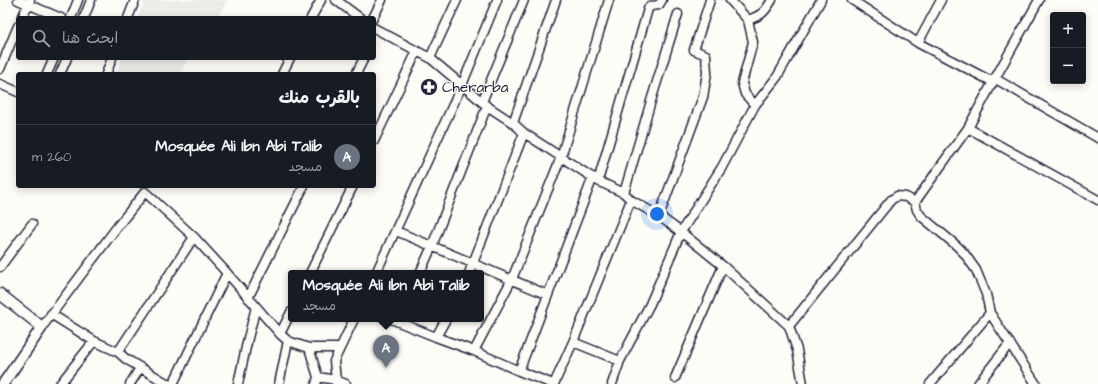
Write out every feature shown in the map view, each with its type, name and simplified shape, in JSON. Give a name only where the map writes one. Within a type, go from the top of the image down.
[{"type":"street","points":[[18,0],[29,2],[58,16]]},
{"type":"street","points":[[72,16],[78,0]]},
{"type":"street","points":[[85,16],[91,0]]},
{"type":"street","points":[[129,16],[135,0]]},
{"type":"street","points":[[312,16],[321,0]]},
{"type":"street","points":[[336,0],[357,16]]},
{"type":"street","points":[[374,16],[382,0]]},
{"type":"street","points":[[430,58],[457,0]]},
{"type":"street","points":[[377,270],[462,85],[497,0]]},
{"type":"street","points":[[421,270],[432,246],[524,0]]},
{"type":"street","points":[[513,123],[556,0]]},
{"type":"street","points":[[474,351],[512,279],[561,157],[609,0]]},
{"type":"street","points":[[518,371],[596,179],[649,7],[659,6],[662,0]]},
{"type":"street","points":[[659,216],[703,97],[706,73],[706,55],[694,50],[710,0]]},
{"type":"street","points":[[730,0],[748,20],[753,42],[742,83],[745,94],[755,105]]},
{"type":"street","points":[[748,20],[760,16],[772,0]]},
{"type":"street","points":[[612,384],[620,361],[650,304],[681,232],[722,167],[755,105],[777,77],[821,0]]},
{"type":"street","points":[[852,0],[918,43],[994,80],[1098,138]]},
{"type":"street","points":[[918,43],[941,0]]},
{"type":"street","points":[[915,202],[968,128],[1039,0]]},
{"type":"street","points":[[23,16],[29,2]]},
{"type":"street","points":[[624,193],[678,14]]},
{"type":"street","points":[[0,69],[16,31]]},
{"type":"street","points":[[376,31],[430,58],[451,74],[484,104],[513,123],[524,133],[596,179],[624,193],[631,200],[659,216],[723,266],[789,326],[803,384]]},
{"type":"street","points":[[376,137],[417,51]]},
{"type":"street","points":[[48,72],[53,60]]},
{"type":"street","points":[[61,72],[66,60]]},
{"type":"street","points":[[107,72],[111,60]]},
{"type":"street","points":[[283,72],[289,60]]},
{"type":"street","points":[[357,72],[363,60]]},
{"type":"street","points":[[0,84],[16,91]]},
{"type":"street","points":[[968,128],[1098,200]]},
{"type":"street","points":[[470,270],[524,133]]},
{"type":"street","points":[[248,298],[303,188]]},
{"type":"street","points":[[311,270],[352,188]]},
{"type":"street","points":[[3,384],[51,314],[145,192],[194,238],[288,341],[309,348],[340,348]]},
{"type":"street","points":[[789,326],[891,200],[897,196],[906,197],[915,202],[917,210],[921,216],[958,246],[976,270],[986,294],[990,313],[1033,382]]},
{"type":"street","points":[[400,322],[436,338],[474,351],[518,371],[554,384],[573,342],[631,200]]},
{"type":"street","points":[[0,267],[32,224]]},
{"type":"street","points":[[396,231],[548,295]]},
{"type":"street","points":[[118,352],[194,238]]},
{"type":"street","points":[[675,378],[723,266]]},
{"type":"street","points":[[173,384],[227,273]]},
{"type":"street","points":[[0,294],[42,327]]},
{"type":"street","points":[[238,384],[256,307]]},
{"type":"street","points":[[930,384],[990,313]]},
{"type":"street","points":[[51,314],[94,341],[118,352],[140,368],[168,384]]},
{"type":"street","points":[[280,334],[288,318]]},
{"type":"street","points":[[336,382],[334,361],[353,322]]},
{"type":"street","points":[[436,338],[444,322]]},
{"type":"street","points":[[60,384],[94,341]]},
{"type":"street","points":[[279,384],[288,341]]},
{"type":"street","points":[[573,342],[620,361]]},
{"type":"street","points":[[978,384],[1010,343]]},
{"type":"street","points":[[309,348],[317,381],[346,384]]},
{"type":"street","points":[[130,384],[140,368]]},
{"type":"shaded area","points":[[145,0],[228,0],[217,16],[139,16]]},
{"type":"shaded area","points":[[121,60],[188,60],[180,72],[117,72]]},
{"type":"place","name":"Cherarba","points":[[429,87]]},
{"type":"place","name":"Mosquée Ali Ibn Abi Talib","points":[[386,368]]}]
